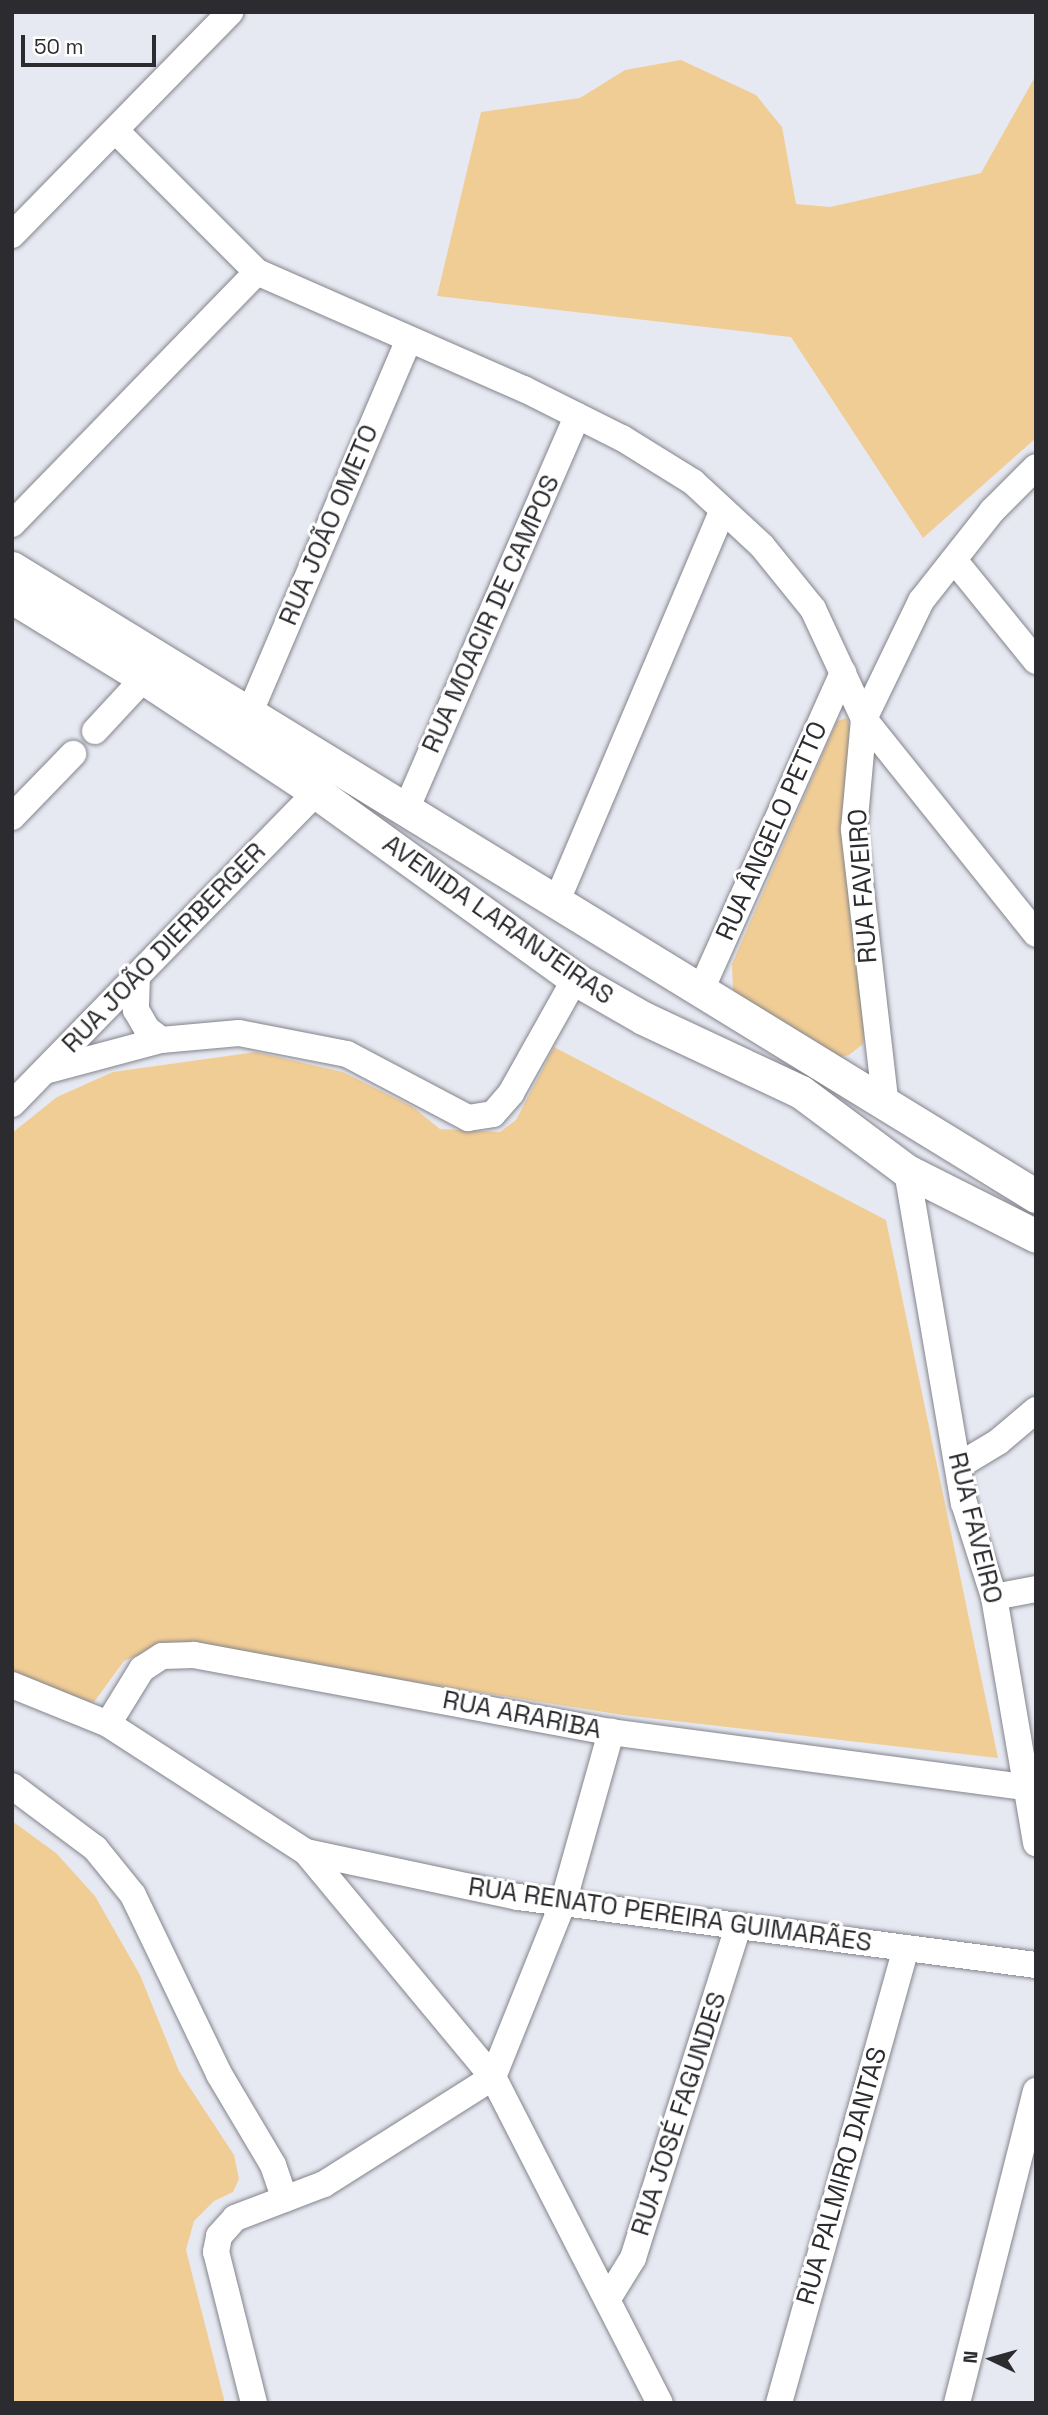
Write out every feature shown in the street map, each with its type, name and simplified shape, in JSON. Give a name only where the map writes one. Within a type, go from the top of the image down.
[{"type":"main road","name":"AVENIDA LARANJEIRAS","points":[[12,568],[250,712],[405,812],[1036,1196]]},
{"type":"main road","name":"AVENIDA LARANJEIRAS","points":[[12,597],[144,678],[316,792],[562,970],[643,1018],[801,1093],[907,1171],[1036,1236]]},
{"type":"main road","points":[[556,903],[549,925],[562,970]]},
{"type":"main road","points":[[643,1018],[674,1023],[687,1019],[696,1009],[701,990]]},
{"type":"street","points":[[12,236],[230,12]]},
{"type":"street","points":[[116,131],[257,272],[577,416],[693,482],[762,546],[813,609],[864,719],[1036,934]]},
{"type":"street","points":[[12,524],[257,272]]},
{"type":"street","name":"RUA JOÃO OMETO","points":[[250,712],[409,339]]},
{"type":"street","name":"RUA MOACIR DE CAMPOS","points":[[405,812],[577,416]]},
{"type":"street","name":"RUA FAVEIRO","points":[[887,1107],[854,829],[864,719],[921,601],[992,511],[1036,467]]},
{"type":"street","points":[[556,903],[723,510]]},
{"type":"street","points":[[954,560],[1036,662]]},
{"type":"street","name":"RUA ÂNGELO PETTO","points":[[701,990],[843,672]]},
{"type":"street","points":[[95,731],[144,678]]},
{"type":"street","points":[[12,817],[73,754]]},
{"type":"street","name":"RUA JOÃO DIERBERGER","points":[[12,1104],[316,792]]},
{"type":"street","points":[[45,1070],[161,1040],[239,1033],[296,1041],[347,1054],[445,1109],[468,1118],[493,1114],[511,1093],[562,970]]},
{"type":"street","points":[[136,976],[136,1010],[147,1029],[161,1040]]},
{"type":"street","name":"RUA FAVEIRO","points":[[907,1171],[964,1503],[994,1597],[1029,1777],[1036,1843]]},
{"type":"street","points":[[958,1466],[999,1442],[1036,1410]]},
{"type":"street","points":[[994,1597],[1036,1590]]},
{"type":"street","name":"RUA ARARIBA","points":[[108,1724],[142,1669],[162,1656],[178,1654],[611,1732],[972,1777],[1029,1777]]},
{"type":"street","points":[[12,1685],[108,1724],[306,1852],[493,2077],[609,2297],[660,2403]]},
{"type":"street","points":[[254,2403],[217,2244],[235,2218],[324,2184],[493,2077],[563,1903],[611,1732]]},
{"type":"street","points":[[12,1786],[95,1848],[133,1895],[193,2024],[273,2165],[285,2199]]},
{"type":"street","name":"RUA RENATO PEREIRA GUIMARÃES","points":[[306,1852],[563,1903],[1036,1965]]},
{"type":"street","name":"RUA JOSÉ FAGUNDES","points":[[609,2297],[633,2258],[738,1926]]},
{"type":"street","name":"RUA PALMIRO DANTAS","points":[[779,2403],[906,1948]]},
{"type":"street","points":[[957,2403],[1036,2091]]},
{"type":"shaded area","points":[[681,60],[756,95],[782,127],[796,204],[830,207],[981,173],[1036,75],[1036,438],[923,538],[791,337],[437,296],[481,112],[580,98],[625,70]]},
{"type":"shaded area","points":[[847,718],[850,728],[843,830],[865,1027],[863,1044],[849,1055],[830,1060],[733,992],[732,964],[837,721]]},
{"type":"shaded area","points":[[554,1047],[886,1220],[998,1758],[623,1715],[184,1645],[161,1645],[124,1661],[94,1702],[75,1703],[12,1680],[12,1133],[57,1097],[113,1072],[256,1052],[343,1072],[413,1107],[440,1129],[500,1132],[516,1120]]},
{"type":"shaded area","points":[[12,1821],[56,1853],[95,1896],[140,1975],[179,2071],[234,2155],[239,2179],[233,2192],[214,2201],[194,2221],[186,2250],[225,2403],[12,2403]]}]
